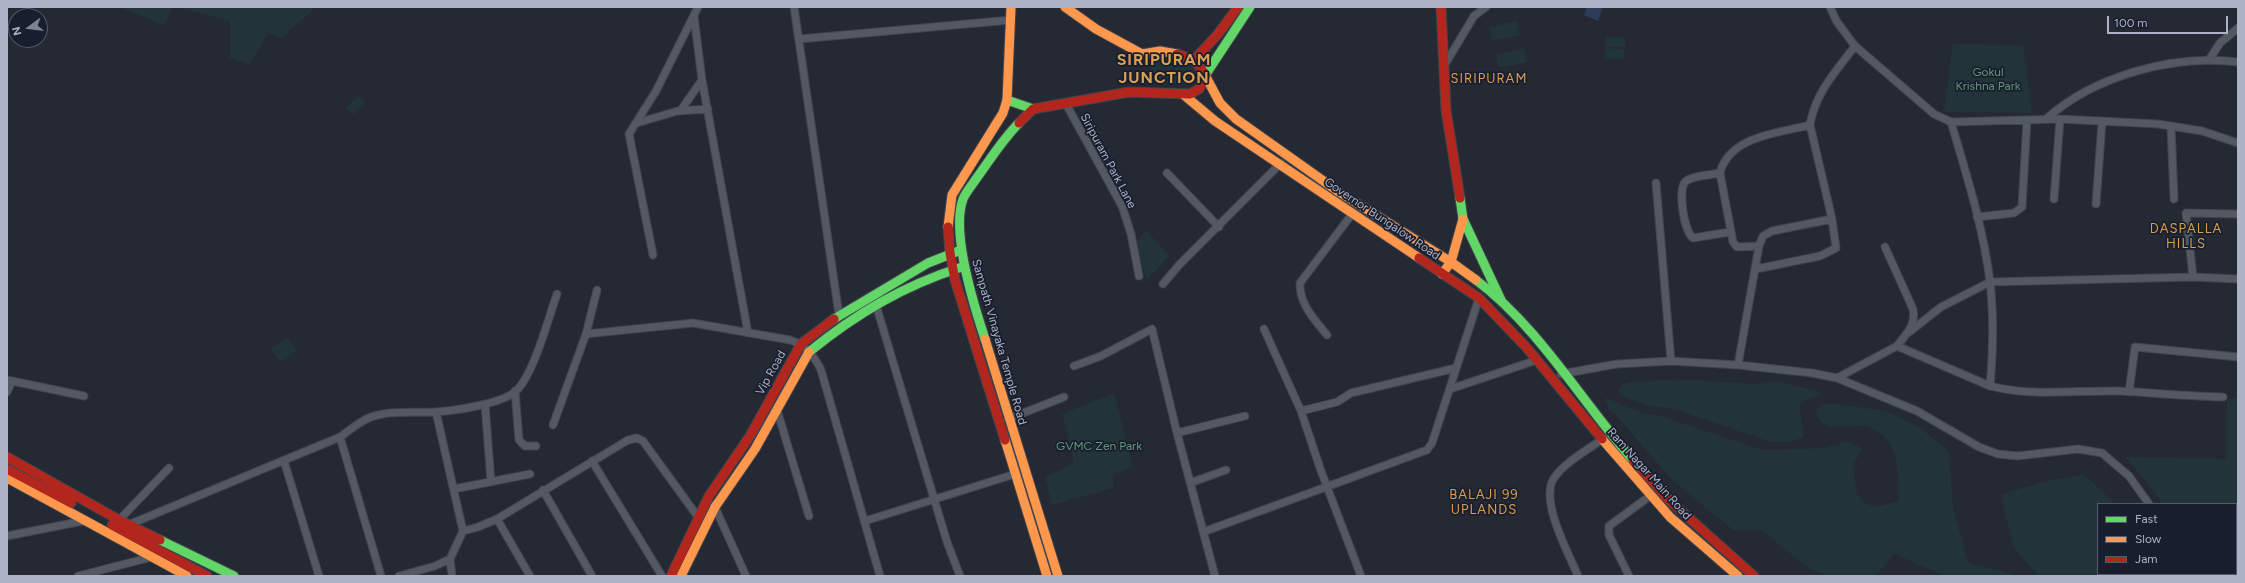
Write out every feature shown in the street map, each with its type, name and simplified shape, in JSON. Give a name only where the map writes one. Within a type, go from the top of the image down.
[{"type":"main road","name":"Sampath Vinayaka Temple Road","points":[[1011,7],[1007,100],[999,122],[952,195],[948,219],[950,253],[953,270],[1048,576]]},
{"type":"main road","points":[[1065,7],[1096,29],[1142,54],[1171,52],[1194,60],[1206,75],[1227,112],[1339,192],[1485,285],[1502,302],[1564,373],[1610,434],[1670,501],[1754,576]]},
{"type":"main road","points":[[1194,60],[1218,34],[1238,7]]},
{"type":"main road","points":[[1007,100],[1033,109],[1122,93],[1152,91],[1184,95],[1196,92],[1200,89],[1206,75],[1242,22],[1250,7]]},
{"type":"main road","points":[[1441,7],[1447,117],[1463,219],[1502,302]]},
{"type":"main road","name":"Governor Bungalow Road","points":[[1184,95],[1215,121],[1478,298],[1500,318],[1552,379]]},
{"type":"main road","name":"Sampath Vinayaka Temple Road","points":[[1033,109],[1005,137],[963,199],[960,216],[961,250],[976,312],[1058,576]]},
{"type":"main road","points":[[1442,274],[1451,262],[1463,219]]},
{"type":"main road","name":"Vip Road","points":[[671,576],[709,496],[750,436],[801,344],[813,332],[839,315],[937,258],[961,250]]},
{"type":"main road","name":"Vip Road","points":[[681,576],[715,507],[755,449],[809,352],[828,335],[876,305],[925,279],[965,266]]},
{"type":"main road","name":"Ram Nagar Main Road","points":[[1552,379],[1601,440],[1650,496],[1688,534],[1738,576]]},
{"type":"main road","points":[[7,457],[128,525],[234,576]]},
{"type":"main road","points":[[7,469],[207,576]]},
{"type":"main road","points":[[7,478],[182,575]]},
{"type":"street","points":[[653,255],[629,143],[631,128],[637,123],[698,7]]},
{"type":"street","points":[[794,7],[839,315]]},
{"type":"street","points":[[1444,67],[1474,16],[1486,7]]},
{"type":"street","points":[[1830,7],[1841,28],[1855,46],[1934,114],[1951,122],[2046,119],[2171,126],[2202,131],[2238,143]]},
{"type":"street","points":[[694,16],[702,80],[748,332]]},
{"type":"street","points":[[799,39],[1011,20]]},
{"type":"street","points":[[2209,60],[2215,49],[2235,30]]},
{"type":"street","points":[[1756,269],[1820,256],[1833,251],[1836,248],[1832,219],[1810,125],[1812,110],[1819,95],[1855,46]]},
{"type":"street","points":[[2046,119],[2070,100],[2116,78],[2168,64],[2209,60],[2238,62]]},
{"type":"street","points":[[678,111],[689,101],[702,80]]},
{"type":"street","name":"Siripuram Park Lane","points":[[1066,104],[1122,206],[1139,276]]},
{"type":"street","points":[[637,123],[678,111],[708,109]]},
{"type":"street","points":[[1976,217],[2014,213],[2022,207],[2027,120]]},
{"type":"street","points":[[2054,199],[2060,120]]},
{"type":"street","points":[[1951,122],[1976,217],[1990,282],[1992,327],[1990,386]]},
{"type":"street","points":[[2096,204],[2102,122]]},
{"type":"street","points":[[1759,246],[1738,247],[1730,232],[1720,173],[1724,161],[1743,144],[1756,139],[1810,125]]},
{"type":"street","points":[[2171,126],[2174,199]]},
{"type":"street","points":[[1163,284],[1179,265],[1219,227],[1287,155]]},
{"type":"street","points":[[1167,173],[1219,227]]},
{"type":"street","points":[[1720,173],[1692,178],[1686,182],[1682,188],[1686,226],[1688,234],[1693,238],[1730,232]]},
{"type":"street","points":[[1656,183],[1671,361]]},
{"type":"street","points":[[1327,335],[1307,309],[1300,292],[1300,283],[1352,214]]},
{"type":"street","points":[[2193,277],[2186,214],[2238,214]]},
{"type":"street","points":[[1738,365],[1759,246],[1763,236],[1772,231],[1832,219]]},
{"type":"street","points":[[1837,378],[1897,346],[1913,326],[1913,309],[1886,247]]},
{"type":"street","points":[[1908,333],[1941,307],[1990,282],[2193,277],[2238,279]]},
{"type":"street","points":[[553,425],[586,334],[597,290]]},
{"type":"street","points":[[128,525],[340,437],[371,417],[391,414],[436,412],[499,401],[515,391],[530,367],[557,294]]},
{"type":"street","points":[[1203,532],[1328,488],[1427,450],[1432,443],[1478,298]]},
{"type":"street","points":[[876,305],[947,542],[960,576]]},
{"type":"street","points":[[586,334],[686,323],[748,332],[790,340],[801,344],[809,352],[821,370],[880,576]]},
{"type":"street","points":[[1074,366],[1102,356],[1152,329],[1177,433],[1216,576]]},
{"type":"street","points":[[1264,330],[1301,411],[1361,576]]},
{"type":"street","points":[[1897,346],[1990,386],[2006,390],[2047,393],[2129,392],[2223,397]]},
{"type":"street","points":[[2129,392],[2135,347],[2238,357]]},
{"type":"street","points":[[1450,389],[1537,360]]},
{"type":"street","points":[[1552,379],[1564,373],[1617,364],[1671,361],[1738,365],[1812,373],[1837,378],[1917,411],[1979,447],[1998,454],[2017,456],[2078,449],[2102,454],[2129,476],[2148,503]]},
{"type":"street","points":[[1301,411],[1337,402],[1351,393],[1456,368]]},
{"type":"street","points":[[7,392],[10,381],[84,396]]},
{"type":"street","points":[[515,391],[519,440],[525,446],[536,446]]},
{"type":"street","points":[[1008,419],[1064,397]]},
{"type":"street","points":[[485,404],[491,482]]},
{"type":"street","points":[[777,410],[809,516]]},
{"type":"street","points":[[436,412],[463,530],[450,559],[452,576]]},
{"type":"street","points":[[1177,433],[1244,416]]},
{"type":"street","points":[[340,437],[381,576]]},
{"type":"street","points":[[463,530],[478,527],[497,519],[628,440],[637,438],[642,441],[698,517]]},
{"type":"street","points":[[1578,576],[1554,519],[1549,487],[1554,478],[1566,466],[1601,440]]},
{"type":"street","points":[[284,461],[319,576]]},
{"type":"street","points":[[592,461],[662,576]]},
{"type":"street","points":[[119,520],[169,468]]},
{"type":"street","points":[[1190,483],[1226,470]]},
{"type":"street","points":[[454,489],[530,474]]},
{"type":"street","points":[[865,521],[1016,474]]},
{"type":"street","points":[[543,490],[592,576]]},
{"type":"street","points":[[709,496],[746,576]]},
{"type":"street","points":[[1629,576],[1609,536],[1609,526],[1650,496]]},
{"type":"street","points":[[497,519],[530,576]]},
{"type":"street","points":[[7,536],[83,520]]},
{"type":"street","points":[[78,576],[152,557]]},
{"type":"street","points":[[399,576],[435,566],[450,559]]},
{"type":"green space","points":[[119,7],[173,7],[164,25]]},
{"type":"green space","points":[[176,7],[316,7],[282,38],[268,33],[250,64],[230,58],[230,21]]},
{"type":"green space","points":[[1517,21],[1520,35],[1492,41],[1489,27]]},
{"type":"green space","points":[[1606,37],[1625,37],[1625,47],[1606,47]]},
{"type":"green space","name":"Gokul Krishna Park","points":[[1953,44],[2023,45],[2032,113],[1944,112]]},
{"type":"green space","points":[[1524,48],[1527,62],[1499,68],[1496,55]]},
{"type":"green space","points":[[1605,48],[1624,49],[1624,59],[1605,59]]},
{"type":"green space","points":[[1160,59],[1180,61],[1188,65],[1197,70],[1199,80],[1186,85],[1163,81],[1152,71],[1149,65]]},
{"type":"green space","points":[[358,96],[366,103],[352,115],[346,108]]},
{"type":"green space","points":[[1147,231],[1169,256],[1147,280],[1134,243]]},
{"type":"green space","points":[[287,337],[297,350],[281,362],[270,349]]},
{"type":"green space","points":[[1679,379],[1758,384],[1777,381],[1823,393],[1805,400],[1799,405],[1804,437],[1790,442],[1771,442],[1676,410],[1646,405],[1620,395],[1619,390],[1623,384],[1630,382]]},
{"type":"green space","name":"GVMC Zen Park","points":[[1114,393],[1133,467],[1113,474],[1113,488],[1052,505],[1045,478],[1074,463],[1062,414]]},
{"type":"green space","points":[[2238,397],[2238,576],[2197,576],[2237,575],[2237,503],[2162,503],[2158,496],[2125,457],[2226,459],[2227,400]]},
{"type":"green space","points":[[1607,398],[1636,411],[1660,416],[1762,450],[1825,448],[1849,441],[1862,449],[1853,465],[1857,494],[1864,503],[1876,507],[1899,501],[1895,455],[1890,443],[1879,433],[1865,426],[1836,427],[1824,424],[1819,420],[1816,413],[1820,405],[1830,403],[1886,411],[1922,429],[1949,452],[1953,507],[1968,562],[2004,571],[2015,576],[1945,576],[1894,554],[1878,573],[1873,576],[1828,576],[1810,569],[1762,531],[1733,530],[1673,481],[1612,411],[1609,411],[1605,399]]},
{"type":"green space","points":[[2083,474],[2115,503],[2097,503],[2097,575],[2169,576],[2038,576],[2013,547],[2001,494],[2043,482]]},
{"type":"water","points":[[1587,7],[1603,7],[1598,21],[1584,15]]},
{"type":"traffic: fast","points":[[1206,74],[1250,7]]},
{"type":"traffic: fast","points":[[1007,100],[1033,109]]},
{"type":"traffic: fast","points":[[985,339],[965,269],[960,230],[960,213],[963,199],[967,191],[1002,143],[1019,123]]},
{"type":"traffic: fast","points":[[1460,198],[1463,219],[1501,300]]},
{"type":"traffic: fast","points":[[834,319],[928,263],[961,250]]},
{"type":"traffic: fast","points":[[809,352],[845,325],[881,302],[920,283],[962,267]]},
{"type":"traffic: fast","points":[[1476,280],[1520,319],[1633,460]]},
{"type":"traffic: fast","points":[[160,540],[234,576]]},
{"type":"traffic: slow","points":[[948,227],[952,195],[1003,113],[1007,100],[1011,7]]},
{"type":"traffic: slow","points":[[1065,7],[1096,29],[1142,54],[1160,51],[1177,54]]},
{"type":"traffic: slow","points":[[1206,77],[1220,103],[1236,119],[1339,192],[1451,262],[1476,280]]},
{"type":"traffic: slow","points":[[1184,95],[1215,121],[1419,258]]},
{"type":"traffic: slow","points":[[1442,274],[1451,262],[1463,219]]},
{"type":"traffic: slow","points":[[985,339],[1058,576]]},
{"type":"traffic: slow","points":[[681,576],[715,507],[755,449],[809,352]]},
{"type":"traffic: slow","points":[[1602,439],[1670,517],[1738,576]]},
{"type":"traffic: slow","points":[[1005,440],[1047,576]]},
{"type":"traffic: slow","points":[[7,478],[187,576]]},
{"type":"traffic: jam","points":[[1194,60],[1218,34],[1238,7]]},
{"type":"traffic: jam","points":[[1441,7],[1446,110],[1460,198]]},
{"type":"traffic: jam","points":[[1019,123],[1033,109],[1129,92],[1190,94],[1199,89],[1206,75],[1194,60],[1177,54]]},
{"type":"traffic: jam","points":[[948,227],[950,253],[955,280],[1005,440]]},
{"type":"traffic: jam","points":[[1419,258],[1479,298],[1527,348],[1602,439]]},
{"type":"traffic: jam","points":[[671,576],[709,496],[750,436],[801,344],[834,319]]},
{"type":"traffic: jam","points":[[7,457],[119,520],[160,540]]},
{"type":"traffic: jam","points":[[1633,460],[1670,501],[1754,576]]},
{"type":"traffic: jam","points":[[7,469],[71,503]]},
{"type":"traffic: jam","points":[[112,525],[207,576]]},
{"type":"district","name":"SIRIPURAM JUNCTION","points":[[1164,69]]},
{"type":"district","name":"SIRIPURAM","points":[[1489,79]]},
{"type":"district","name":"DASPALLA HILLS","points":[[2186,236]]},
{"type":"district","name":"BALAJI 99 UPLANDS","points":[[1484,502]]}]
